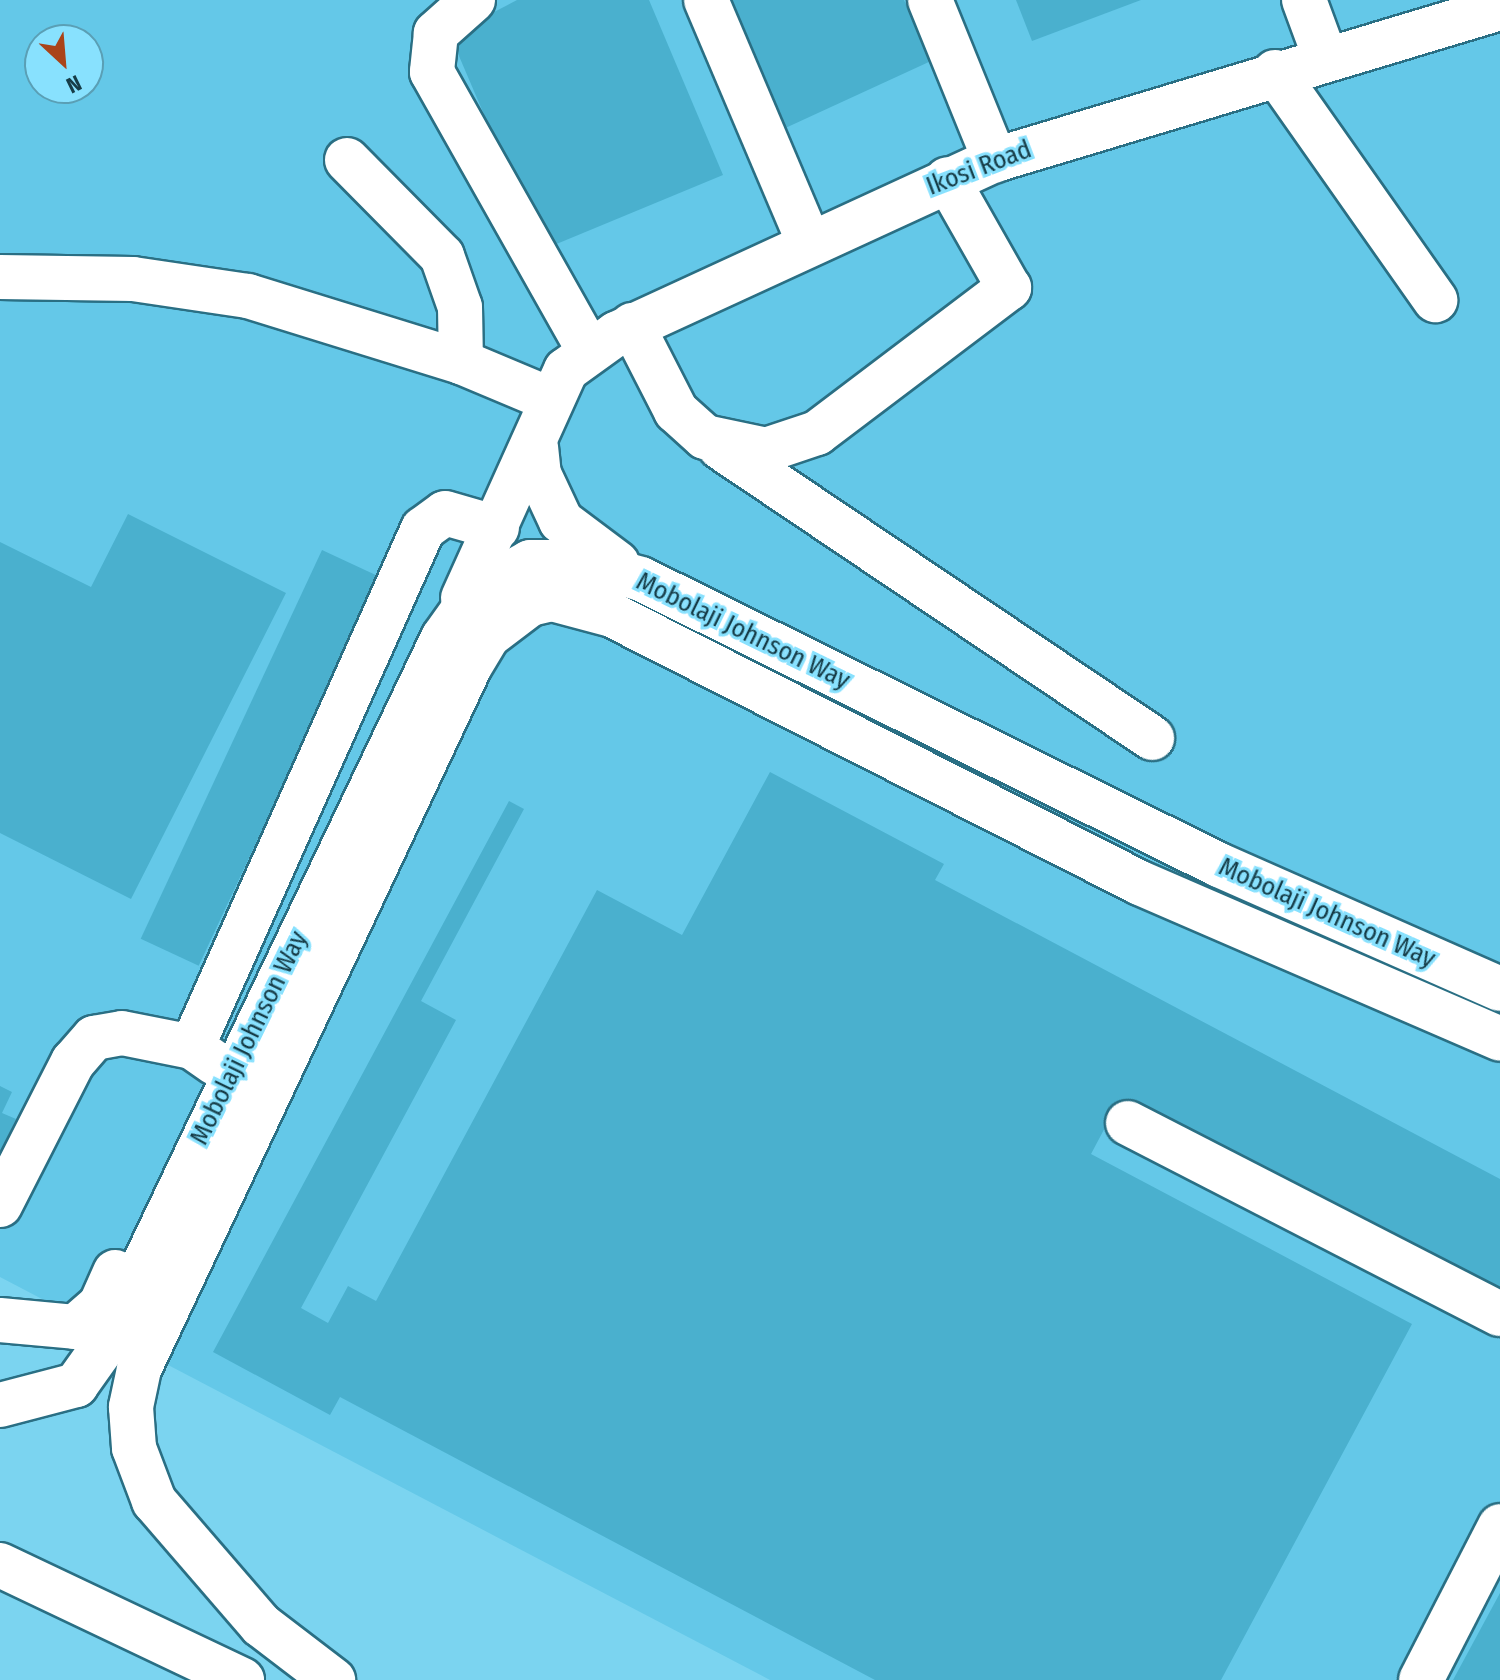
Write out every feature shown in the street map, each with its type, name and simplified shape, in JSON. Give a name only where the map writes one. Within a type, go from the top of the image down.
[{"type":"main road","points":[[473,0],[436,33],[432,72],[589,351]]},
{"type":"main road","points":[[706,0],[808,240]]},
{"type":"main road","points":[[930,0],[995,160]]},
{"type":"main road","points":[[1304,0],[1325,57]]},
{"type":"main road","name":"Ikosi Road","points":[[483,599],[497,528],[536,447],[549,399],[566,370],[589,351],[632,325],[808,240],[995,160],[1275,72],[1500,8]]},
{"type":"main road","points":[[1275,72],[1435,300]]},
{"type":"main road","points":[[347,160],[442,256],[460,307],[461,362]]},
{"type":"main road","points":[[705,437],[766,450],[817,433],[1009,288],[947,179]]},
{"type":"main road","points":[[0,277],[133,279],[233,293],[461,362],[549,399]]},
{"type":"main road","points":[[632,325],[676,411],[705,437],[1152,738]]},
{"type":"main road","points":[[536,447],[539,474],[566,561]]},
{"type":"main road","points":[[192,1047],[423,529],[445,513],[497,528]]},
{"type":"main road","name":"Mobolaji Johnson Way","points":[[566,561],[641,579],[1219,865],[1500,989]]},
{"type":"main road","name":"Mobolaji Johnson Way","points":[[483,599],[530,604],[566,561]]},
{"type":"main road","name":"Mobolaji Johnson Way","points":[[566,561],[659,637],[1140,883],[1500,1039]]},
{"type":"main road","name":"Mobolaji Johnson Way","points":[[0,1405],[76,1385],[108,1340],[233,1068],[443,638],[483,599]]},
{"type":"main road","name":"Mobolaji Johnson Way","points":[[333,1680],[261,1625],[154,1501],[134,1448],[131,1407],[139,1369],[470,666],[483,599]]},
{"type":"main road","points":[[0,1205],[85,1045],[107,1032],[192,1047],[233,1068]]},
{"type":"main road","points":[[1128,1123],[1500,1314]]},
{"type":"main road","points":[[0,1320],[75,1327],[101,1304],[120,1260]]},
{"type":"main road","points":[[1421,1680],[1500,1526]]},
{"type":"main road","points":[[0,1565],[242,1680]]},
{"type":"shaded area","points":[[0,0],[1500,0],[1500,1680],[770,1680],[0,1277]]},
{"type":"building","points":[[517,0],[649,0],[723,175],[542,250],[450,35]]},
{"type":"building","points":[[689,0],[904,0],[931,61],[753,143]]},
{"type":"building","points":[[1016,0],[1141,0],[1032,41]]},
{"type":"building","points":[[128,514],[286,593],[131,899],[0,833],[0,542],[91,587]]},
{"type":"building","points":[[322,550],[380,577],[199,966],[141,939]]},
{"type":"building","points":[[770,772],[944,864],[935,880],[1500,1179],[1500,1311],[1116,1107],[1091,1154],[1412,1324],[1221,1680],[875,1680],[340,1397],[330,1415],[213,1352],[509,801],[524,809],[421,1001],[456,1020],[301,1308],[328,1323],[348,1286],[376,1301],[597,890],[682,935]]},
{"type":"building","points":[[0,1086],[12,1092],[2,1113],[16,1119],[0,1152]]},
{"type":"building","points":[[1500,1593],[1500,1680],[1453,1680]]}]
